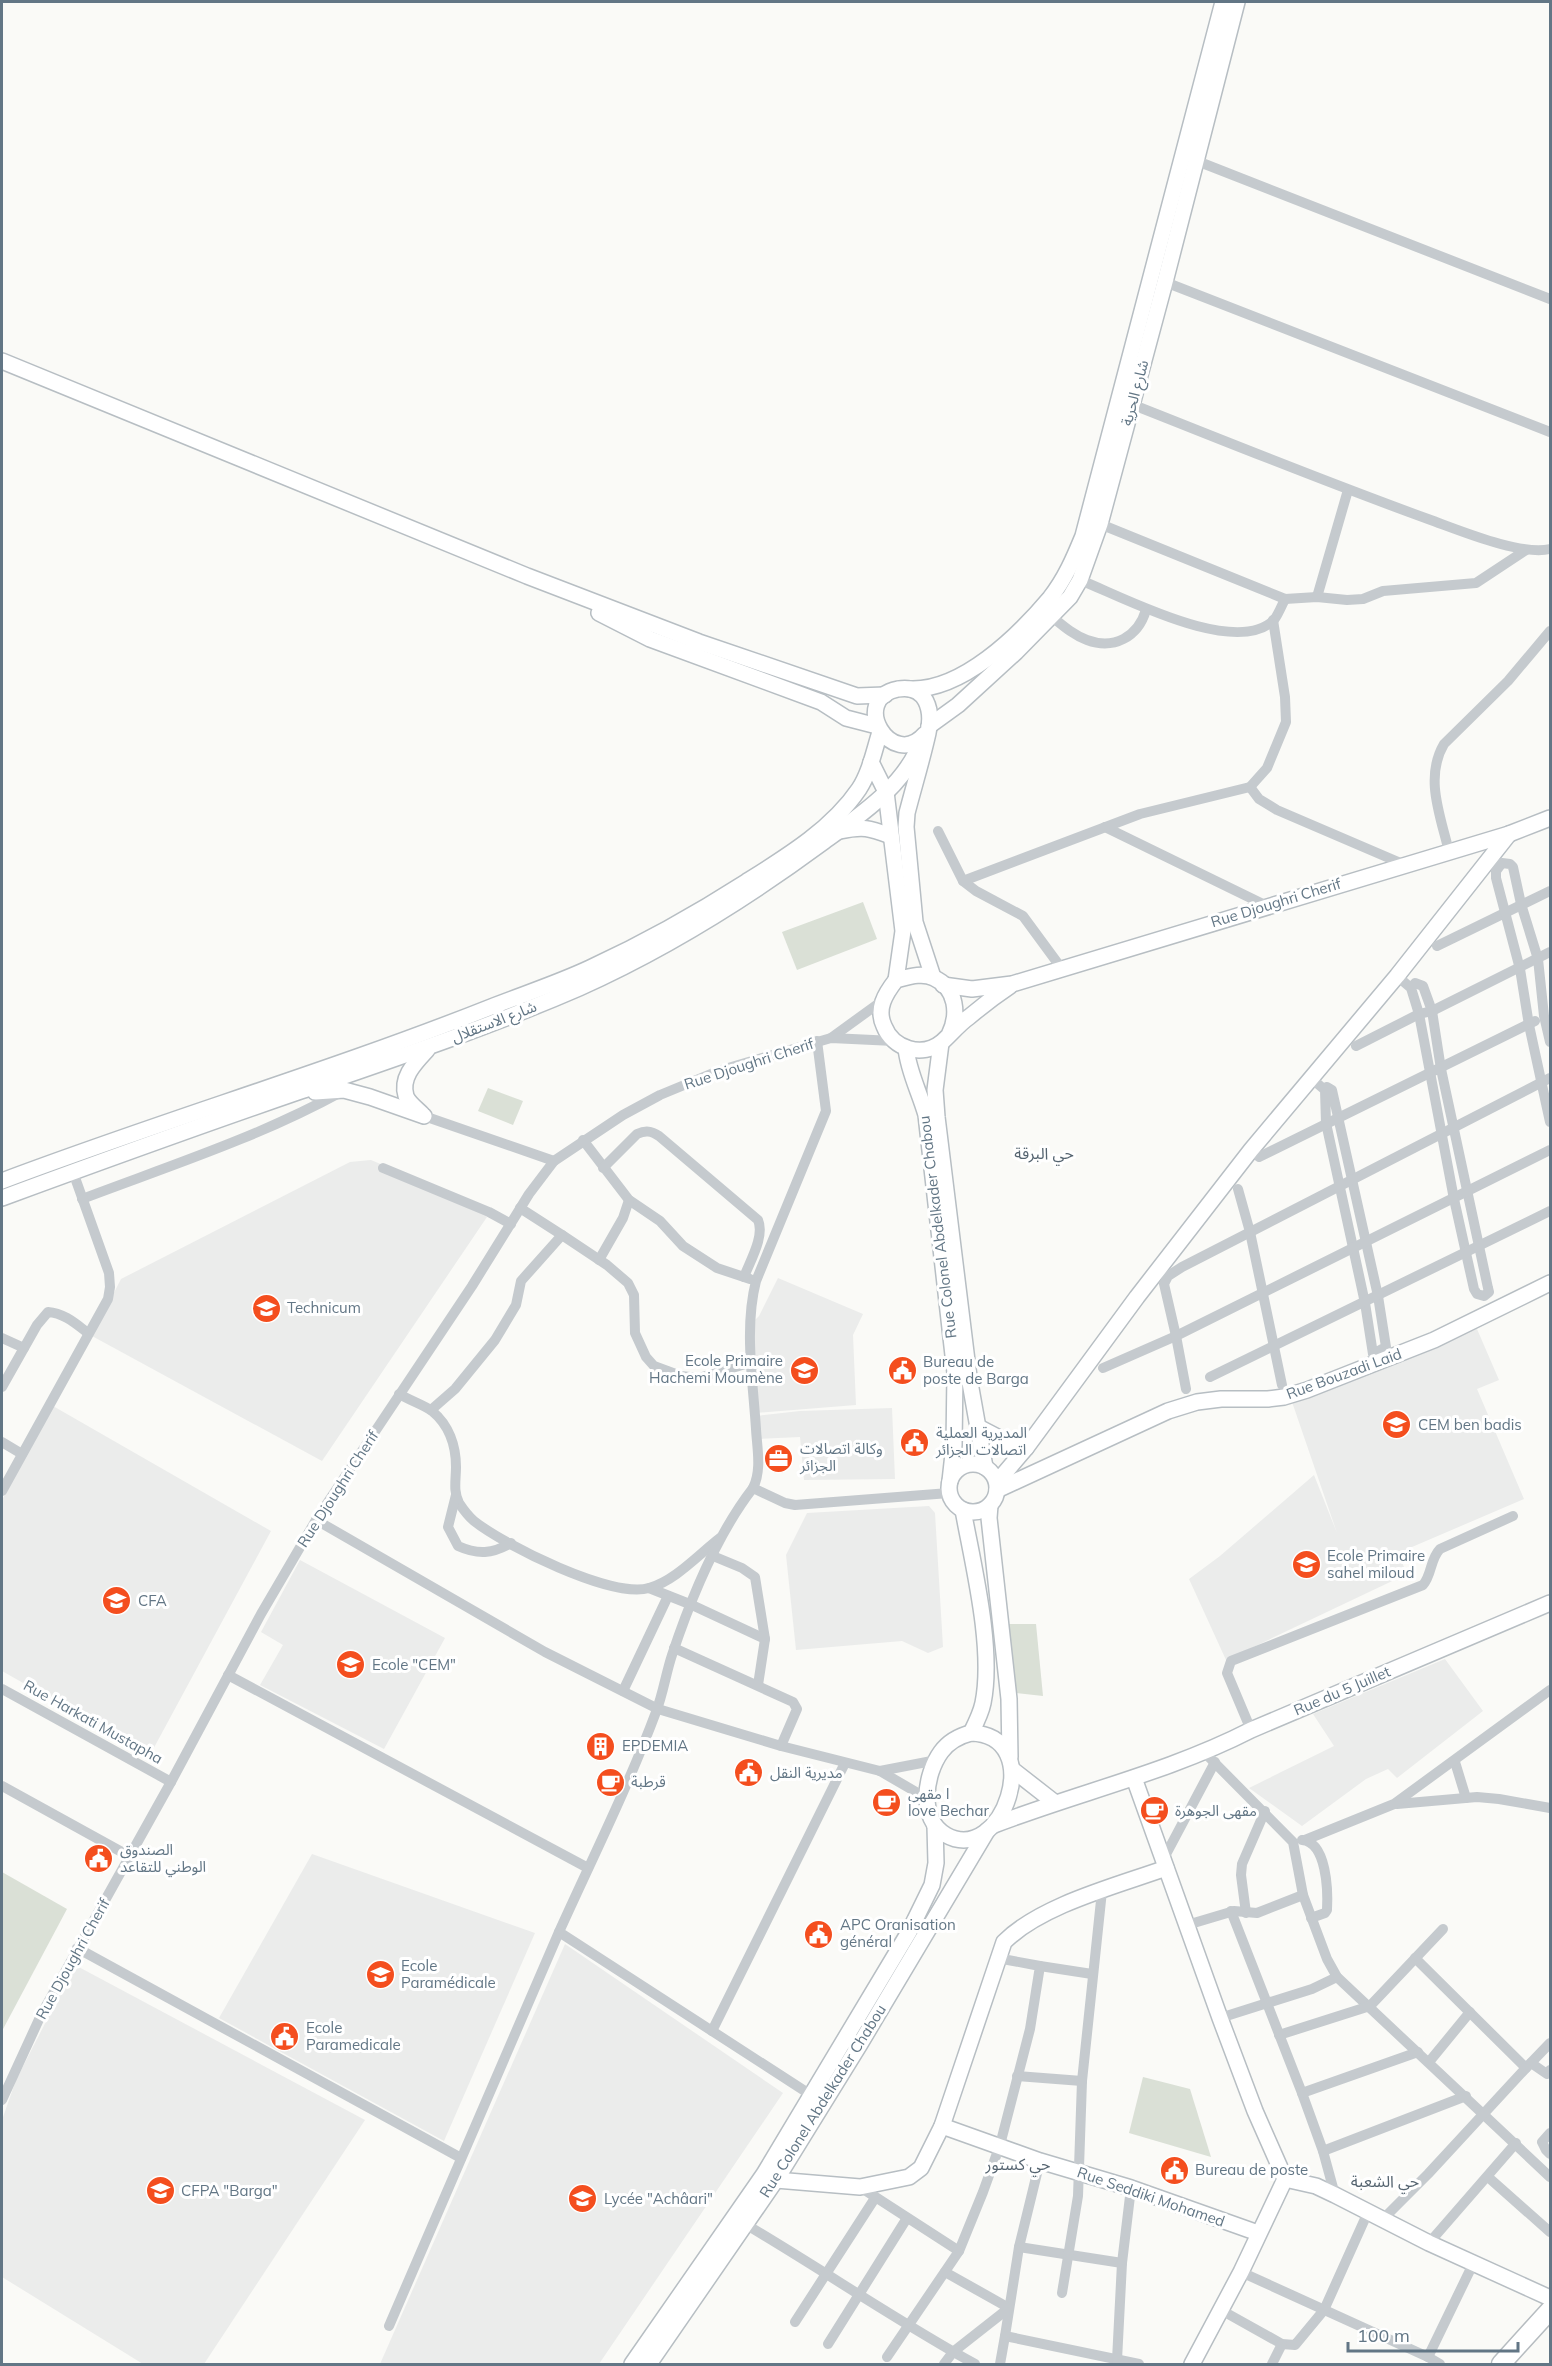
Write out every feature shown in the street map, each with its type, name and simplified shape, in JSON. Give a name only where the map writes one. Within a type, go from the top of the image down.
[{"type":"main road","name":"شارع الحرية","points":[[910,689],[925,690],[951,680],[989,658],[1051,597],[1071,564],[1083,536],[1223,2]]},
{"type":"main road","name":"شارع الحرية","points":[[927,732],[1016,652],[1070,597],[1080,580],[1100,524],[1166,282],[1238,2]]},
{"type":"main road","points":[[2,361],[527,576],[699,642],[857,696],[885,695],[901,689],[917,692],[928,704],[930,711],[907,813],[906,847],[915,922],[938,981],[950,993],[954,1003],[954,1025],[945,1039]]},
{"type":"main road","points":[[527,576],[650,639],[821,702],[846,718],[879,729],[890,740],[900,744],[911,743],[927,732]]},
{"type":"main road","points":[[879,729],[876,709],[885,695]]},
{"type":"main road","name":"شارع الاستقلال","points":[[2,1181],[85,1149],[426,1033],[586,970],[615,956],[719,899],[832,820],[860,788],[871,762],[879,729]]},
{"type":"main road","name":"شارع الاستقلال","points":[[2,1198],[297,1092],[430,1047],[582,986],[667,944],[726,910],[837,832],[886,792],[916,756],[927,732]]},
{"type":"main road","points":[[871,762],[886,792],[903,931],[896,980],[882,1001],[882,1023],[900,1045],[918,1050],[930,1048],[945,1039],[986,1002],[1012,984]]},
{"type":"main road","points":[[1545,821],[1551,811]]},
{"type":"main road","name":"Rue Djoughri Cherif","points":[[1012,984],[1403,864],[1509,834],[1545,821]]},
{"type":"main road","points":[[837,832],[865,827],[875,828],[891,836]]},
{"type":"main road","points":[[997,1486],[1137,1297],[1251,1150],[1397,976],[1509,834]]},
{"type":"main road","points":[[896,980],[920,975],[972,988],[1012,984]]},
{"type":"main road","name":"Rue Colonel Abdelkader Chabou","points":[[945,1039],[934,1090],[969,1377],[980,1428],[985,1467]]},
{"type":"main road","name":"Rue Colonel Abdelkader Chabou","points":[[900,1045],[918,1087],[926,1115],[955,1373],[954,1444],[949,1487]]},
{"type":"main road","points":[[424,1116],[406,1097],[405,1082],[413,1065],[430,1047]]},
{"type":"main road","points":[[297,1092],[344,1090],[424,1116]]},
{"type":"main road","name":"Rue Bouzadi Laid","points":[[997,1486],[1168,1411],[1197,1402],[1221,1399],[1268,1399],[1307,1390],[1434,1340],[1551,1283]]},
{"type":"main road","points":[[980,1428],[1005,1441],[1026,1448]]},
{"type":"main road","points":[[975,1464],[985,1467],[993,1474],[997,1486],[995,1499],[990,1505],[977,1512],[963,1510],[954,1503],[949,1487],[955,1472],[964,1466],[975,1464]]},
{"type":"main road","points":[[990,1505],[989,1518],[1009,1699],[1012,1765],[1010,1791],[991,1828],[974,1839],[962,1840],[943,1833],[936,1826],[930,1814],[928,1782],[937,1760],[950,1743],[959,1736],[971,1733],[990,1736],[998,1741],[1012,1765],[1054,1802]]},
{"type":"main road","points":[[963,1510],[981,1606],[985,1656],[983,1705],[971,1733]]},
{"type":"main road","name":"Rue du 5 Juillet","points":[[991,1828],[1054,1802],[1210,1757],[1251,1730],[1551,1603]]},
{"type":"main road","points":[[1134,1778],[1255,2111],[1285,2179]]},
{"type":"main road","name":"Rue Colonel Abdelkader Chabou","points":[[649,2364],[745,2224],[811,2095],[877,1988],[926,1899],[932,1885],[936,1863],[936,1826]]},
{"type":"main road","name":"Rue Colonel Abdelkader Chabou","points":[[632,2364],[770,2177],[860,2044],[991,1828]]},
{"type":"main road","points":[[770,2177],[860,2187],[909,2177],[921,2168],[942,2126],[1004,1942],[1017,1928],[1050,1911],[1164,1864]]},
{"type":"main road","name":"Rue Seddiki Mohamed","points":[[942,2126],[1040,2161],[1131,2188],[1258,2233]]},
{"type":"main road","points":[[1285,2179],[1316,2186],[1473,2264],[1551,2298]]},
{"type":"main road","points":[[1192,2364],[1241,2272],[1285,2179]]},
{"type":"main road","points":[[1501,2364],[1551,2310]]},
{"type":"street","points":[[1197,161],[1551,298]]},
{"type":"street","points":[[1166,282],[1551,432]]},
{"type":"street","points":[[1131,404],[1348,490],[1462,531],[1526,550],[1550,551]]},
{"type":"street","points":[[1317,597],[1348,490]]},
{"type":"street","points":[[1100,524],[1285,599],[1317,597],[1363,599],[1383,591],[1476,583],[1526,550]]},
{"type":"street","points":[[1080,580],[1146,610],[1220,631],[1243,632],[1273,620],[1285,599]]},
{"type":"street","points":[[1051,616],[1073,633],[1086,640],[1102,644],[1121,640],[1133,634],[1142,622],[1146,610]]},
{"type":"street","points":[[963,881],[1140,814],[1250,787],[1267,768],[1286,722],[1285,697],[1273,620]]},
{"type":"street","points":[[1449,852],[1433,780],[1439,753],[1444,744],[1508,681],[1551,631]]},
{"type":"street","points":[[1250,787],[1259,799],[1277,810],[1403,864]]},
{"type":"street","points":[[1105,827],[1267,906]]},
{"type":"street","points":[[938,831],[963,881],[976,891],[1023,916],[1062,969]]},
{"type":"street","points":[[1551,1042],[1538,959],[1521,904],[1513,867],[1502,863],[1496,871],[1496,878],[1520,969],[1528,1025],[1546,1080],[1551,1122]]},
{"type":"street","points":[[1437,946],[1551,891]]},
{"type":"street","points":[[1356,1046],[1419,1014],[1432,1011],[1520,969],[1551,952]]},
{"type":"street","points":[[1397,976],[1411,988],[1419,1014],[1454,1199],[1474,1289],[1477,1294],[1484,1296],[1489,1292],[1441,1069],[1432,1011],[1423,986],[1415,983],[1411,988]]},
{"type":"street","points":[[831,1038],[882,1001]]},
{"type":"street","points":[[1259,1157],[1441,1069],[1547,1014]]},
{"type":"street","points":[[831,1038],[900,1045]]},
{"type":"street","name":"Rue Djoughri Cherif","points":[[2,2100],[41,2015],[316,1520],[472,1286],[520,1208],[554,1161],[583,1140],[660,1095],[718,1071],[831,1038]]},
{"type":"street","points":[[389,2326],[559,1932],[630,1778],[658,1709],[674,1648],[713,1556],[722,1536],[753,1488],[758,1469],[750,1310],[756,1281],[826,1111],[817,1041]]},
{"type":"street","points":[[1312,1079],[1325,1090],[1326,1123],[1340,1186],[1360,1246],[1378,1296],[1386,1347],[1373,1354],[1365,1303],[1360,1246],[1352,1180],[1332,1090],[1327,1087],[1325,1090]]},
{"type":"street","points":[[1186,1389],[1165,1280],[1182,1267],[1546,1080]]},
{"type":"street","points":[[82,1199],[220,1147],[304,1112],[344,1090]]},
{"type":"street","points":[[424,1116],[554,1161]]},
{"type":"street","points":[[603,1168],[637,1134],[643,1131],[653,1132],[659,1136],[758,1220],[760,1234],[744,1277]]},
{"type":"street","points":[[583,1140],[629,1200],[660,1221],[683,1246],[717,1268],[756,1281]]},
{"type":"street","points":[[1103,1368],[1176,1336],[1551,1150]]},
{"type":"street","points":[[383,1168],[489,1212],[511,1224]]},
{"type":"street","points":[[2,1491],[104,1307],[110,1287],[109,1273],[73,1172]]},
{"type":"street","points":[[1238,1189],[1250,1232],[1282,1385]]},
{"type":"street","points":[[599,1260],[623,1218],[629,1200]]},
{"type":"street","points":[[520,1208],[599,1260],[628,1283],[634,1295],[635,1333],[646,1357],[654,1366],[681,1376],[699,1378],[752,1362]]},
{"type":"street","points":[[1210,1377],[1551,1211]]},
{"type":"street","points":[[431,1410],[455,1389],[495,1340],[516,1305],[521,1281],[562,1235]]},
{"type":"street","points":[[2,1387],[37,1325],[48,1312],[65,1317],[88,1333]]},
{"type":"street","points":[[2,1338],[24,1348]]},
{"type":"street","points":[[399,1394],[431,1410],[443,1423],[452,1438],[456,1468],[456,1495],[448,1527],[458,1546],[478,1554],[501,1549],[511,1543]]},
{"type":"street","points":[[2,1442],[22,1454]]},
{"type":"street","points":[[753,1488],[785,1503],[795,1505],[949,1487]]},
{"type":"street","points":[[456,1495],[471,1519],[511,1543],[556,1566],[623,1589],[649,1588],[669,1579],[722,1536]]},
{"type":"street","points":[[1251,1730],[1227,1673],[1231,1661],[1423,1585],[1428,1579],[1434,1556],[1440,1550],[1513,1516]]},
{"type":"street","points":[[316,1520],[545,1652],[658,1709],[781,1746],[880,1771],[928,1799]]},
{"type":"street","points":[[713,1556],[742,1568],[755,1577],[765,1639],[758,1685]]},
{"type":"street","points":[[649,1588],[765,1639]]},
{"type":"street","points":[[622,1691],[668,1596]]},
{"type":"street","points":[[674,1648],[793,1702],[797,1709],[781,1746]]},
{"type":"street","points":[[228,1675],[588,1868]]},
{"type":"street","name":"Rue Harkati Mustapha","points":[[2,1689],[171,1782]]},
{"type":"street","points":[[1293,1842],[1305,1840],[1394,1804],[1455,1762],[1551,1690]]},
{"type":"street","points":[[1164,1864],[1210,1757],[1293,1842],[1303,1895],[1327,1959],[1337,1977],[1551,2176]]},
{"type":"street","points":[[880,1771],[937,1760]]},
{"type":"street","points":[[1455,1762],[1466,1798]]},
{"type":"street","points":[[712,2031],[845,1763]]},
{"type":"street","points":[[2,1786],[129,1856]]},
{"type":"street","points":[[1394,1804],[1466,1798],[1499,1799],[1551,1808]]},
{"type":"street","points":[[1246,1913],[1241,1875],[1242,1864],[1265,1811]]},
{"type":"street","points":[[1305,1840],[1317,1846],[1321,1854],[1327,1905],[1325,1913],[1311,1918]]},
{"type":"street","points":[[1062,2293],[1078,2196],[1082,2080],[1102,1891]]},
{"type":"street","points":[[1187,1924],[1231,1911],[1257,1913],[1303,1895]]},
{"type":"street","points":[[1231,1911],[1302,2093],[1323,2151],[1335,2195]]},
{"type":"street","points":[[1279,2035],[1370,2006],[1443,1929]]},
{"type":"street","points":[[559,1932],[811,2095]]},
{"type":"street","points":[[78,1948],[461,2158]]},
{"type":"street","points":[[997,1958],[1092,1974]]},
{"type":"street","points":[[1415,1958],[1528,2065],[1549,2074]]},
{"type":"street","points":[[887,2357],[959,2251],[1000,2145],[1030,2029],[1040,1966]]},
{"type":"street","points":[[1220,2018],[1312,1989],[1337,1977]]},
{"type":"street","points":[[1429,2062],[1470,2012]]},
{"type":"street","points":[[1382,2220],[1551,2043]]},
{"type":"street","points":[[1302,2093],[1418,2052]]},
{"type":"street","points":[[1017,2076],[1082,2080]]},
{"type":"street","points":[[1323,2151],[1466,2097]]},
{"type":"street","points":[[1551,2133],[1542,2142],[1551,2154]]},
{"type":"street","points":[[1429,2243],[1516,2143]]},
{"type":"street","points":[[999,2364],[1019,2247],[1040,2161]]},
{"type":"street","points":[[1488,2177],[1551,2232]]},
{"type":"street","points":[[860,2187],[959,2251]]},
{"type":"street","points":[[1117,2360],[1122,2264],[1131,2188]]},
{"type":"street","points":[[795,2322],[875,2198]]},
{"type":"street","points":[[1221,2310],[1282,2344],[1294,2345],[1324,2310],[1368,2212]]},
{"type":"street","points":[[828,2344],[907,2218]]},
{"type":"street","points":[[745,2224],[827,2272],[909,2326],[975,2364]]},
{"type":"street","points":[[1019,2247],[1122,2264]]},
{"type":"street","points":[[1428,2357],[1473,2264]]},
{"type":"street","points":[[945,2272],[1009,2308]]},
{"type":"street","points":[[1241,2272],[1440,2364]]},
{"type":"street","points":[[944,2364],[953,2352],[1009,2308]]},
{"type":"street","points":[[1005,2336],[1138,2364]]},
{"type":"street","points":[[1272,2364],[1282,2344]]},
{"type":"shaded area","points":[[863,902],[877,939],[797,970],[782,932]]},
{"type":"shaded area","points":[[488,1088],[523,1101],[513,1125],[478,1111]]},
{"type":"shaded area","name":"Technicum","points":[[371,1160],[482,1207],[487,1217],[322,1461],[92,1336],[121,1279],[350,1162]]},
{"type":"shaded area","name":"Ecole Primaire Hachemi Moumène","points":[[778,1278],[863,1314],[853,1335],[856,1405],[756,1413],[751,1324],[759,1316]]},
{"type":"shaded area","name":"CEM ben badis","points":[[1477,1329],[1499,1380],[1477,1389],[1524,1499],[1398,1553],[1407,1574],[1226,1660],[1189,1579],[1220,1556],[1314,1475],[1337,1533],[1291,1399]]},
{"type":"shaded area","name":"CFA","points":[[53,1406],[271,1531],[150,1755],[2,1671],[2,1500]]},
{"type":"shaded area","points":[[892,1408],[895,1479],[804,1480],[800,1437],[758,1439],[756,1416],[800,1411]]},
{"type":"shaded area","points":[[929,1506],[935,1513],[943,1647],[928,1653],[902,1641],[796,1650],[786,1555],[807,1513]]},
{"type":"shaded area","name":"Ecole \"CEM\"","points":[[300,1560],[445,1638],[384,1749],[260,1685],[283,1645],[261,1632]]},
{"type":"shaded area","points":[[1001,1624],[1036,1624],[1043,1696],[1008,1692]]},
{"type":"shaded area","points":[[1445,1659],[1483,1711],[1397,1778],[1388,1769],[1366,1779],[1302,1826],[1249,1788],[1334,1746],[1313,1714]]},
{"type":"shaded area","name":"Ecole Paramédicale","points":[[312,1854],[535,1933],[444,2141],[219,2018]]},
{"type":"shaded area","points":[[2,1872],[67,1909],[2,2031]]},
{"type":"shaded area","name":"Lycée \"Achâari\"","points":[[565,1944],[783,2093],[599,2364],[380,2364]]},
{"type":"shaded area","name":"CFPA \"Barga\"","points":[[75,1965],[365,2120],[204,2364],[143,2364],[2,2277],[2,2120],[16,2080]]},
{"type":"shaded area","points":[[1143,2077],[1190,2089],[1211,2157],[1129,2133]]},
{"type":"place","name":"Technicum","points":[[266,1308]]},
{"type":"place","name":"Ecole Primaire Hachemi Moumène","points":[[804,1370]]},
{"type":"place","name":"Bureau de poste de Barga","points":[[902,1371]]},
{"type":"place","name":"CEM ben badis","points":[[1397,1425]]},
{"type":"place","name":"المديرية العملية اتصالات الجزائر","points":[[915,1442]]},
{"type":"place","name":"وكالة اتصالات الجزائر","points":[[779,1458]]},
{"type":"place","name":"Ecole Primaire sahel miloud","points":[[1306,1565]]},
{"type":"place","name":"CFA","points":[[117,1601]]},
{"type":"place","name":"Ecole \"CEM\"","points":[[351,1665]]},
{"type":"place","name":"EPDEMIA","points":[[601,1746]]},
{"type":"place","name":"مديرية النقل","points":[[749,1773]]},
{"type":"place","name":"قرطبة","points":[[610,1782]]},
{"type":"place","name":"مقهى I love Bechar","points":[[887,1803]]},
{"type":"place","name":"مقهى الجوهرة","points":[[1154,1811]]},
{"type":"place","name":"الصندوق الوطني للتقاعد","points":[[99,1859]]},
{"type":"place","name":"APC Oranisation général","points":[[819,1934]]},
{"type":"place","name":"Ecole Paramédicale","points":[[380,1975]]},
{"type":"place","name":"Ecole Paramedicale","points":[[285,2037]]},
{"type":"place","name":"Bureau de poste","points":[[1174,2170]]},
{"type":"place","name":"CFPA \"Barga\"","points":[[160,2191]]},
{"type":"place","name":"Lycée \"Achâari\"","points":[[583,2199]]},
{"type":"district","name":"حي البرقة","points":[[1044,1153]]},
{"type":"district","name":"حي كستور","points":[[1018,2164]]},
{"type":"district","name":"حي الشعبة","points":[[1385,2181]]}]
